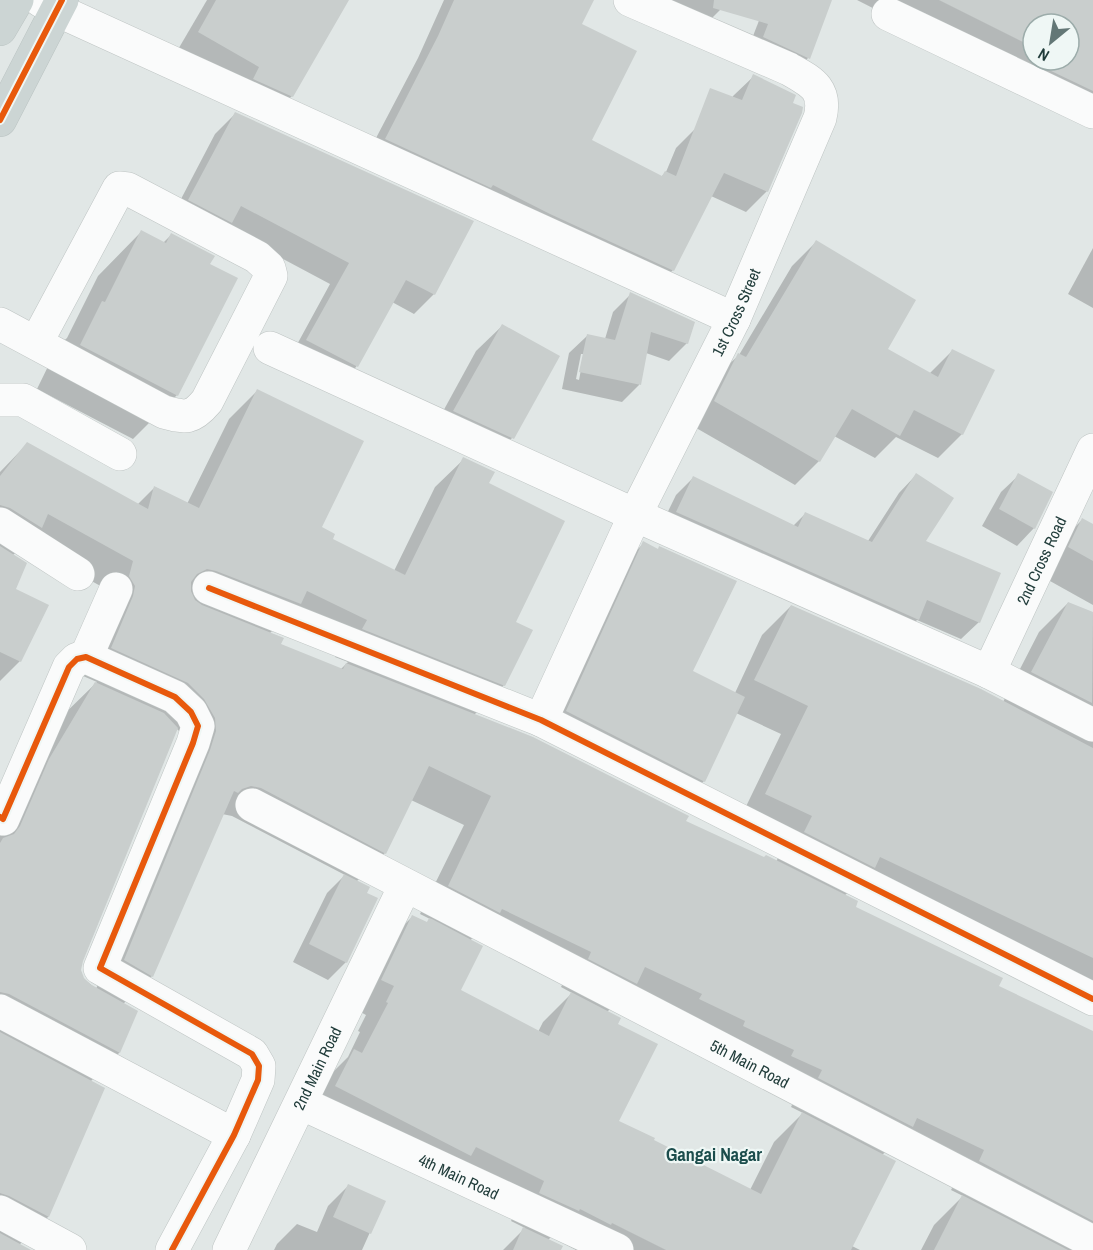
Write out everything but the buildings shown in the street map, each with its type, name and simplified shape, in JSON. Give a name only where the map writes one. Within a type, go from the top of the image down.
[{"type":"main road","points":[[0,28],[17,0]]},
{"type":"main road","points":[[0,120],[53,3]]},
{"type":"street","name":"1st Cross Street","points":[[541,720],[635,515],[734,319],[820,118],[823,104],[819,91],[807,79],[789,69],[630,0]]},
{"type":"street","points":[[53,3],[734,319]]},
{"type":"street","points":[[888,14],[1093,112]]},
{"type":"street","points":[[0,324],[164,412],[181,417],[196,414],[207,401],[271,276],[269,268],[257,257],[128,189],[119,188],[36,343]]},
{"type":"street","points":[[270,348],[635,515],[989,672],[1093,724]]},
{"type":"street","points":[[0,400],[23,400],[120,454]]},
{"type":"street","name":"2nd Cross Road","points":[[989,672],[1085,483],[1093,450]]},
{"type":"street","points":[[0,524],[78,574]]},
{"type":"street","points":[[209,588],[541,720],[1093,999]]},
{"type":"street","points":[[86,657],[116,589]]},
{"type":"street","points":[[1,820],[69,667],[77,659],[86,657],[175,697],[191,712],[198,726],[193,743],[100,968],[252,1054],[259,1066],[258,1080],[234,1135],[172,1250]]},
{"type":"street","name":"5th Main Road","points":[[252,805],[1093,1242]]},
{"type":"street","name":"2nd Main Road","points":[[229,1250],[405,886]]},
{"type":"street","points":[[0,1011],[234,1135]]},
{"type":"street","name":"4th Main Road","points":[[301,1103],[617,1250]]},
{"type":"street","points":[[0,1212],[70,1250]]},
{"type":"cycle path","points":[[0,120],[62,0]]},
{"type":"cycle path","points":[[209,588],[541,720],[1093,999]]},
{"type":"cycle path","points":[[0,817],[3,819],[69,667],[77,659],[86,657],[175,697],[191,712],[198,726],[193,743],[100,968],[252,1054],[259,1066],[258,1080],[234,1135],[172,1250]]},
{"type":"district","name":"Gangai Nagar","points":[[714,1155]]}]
